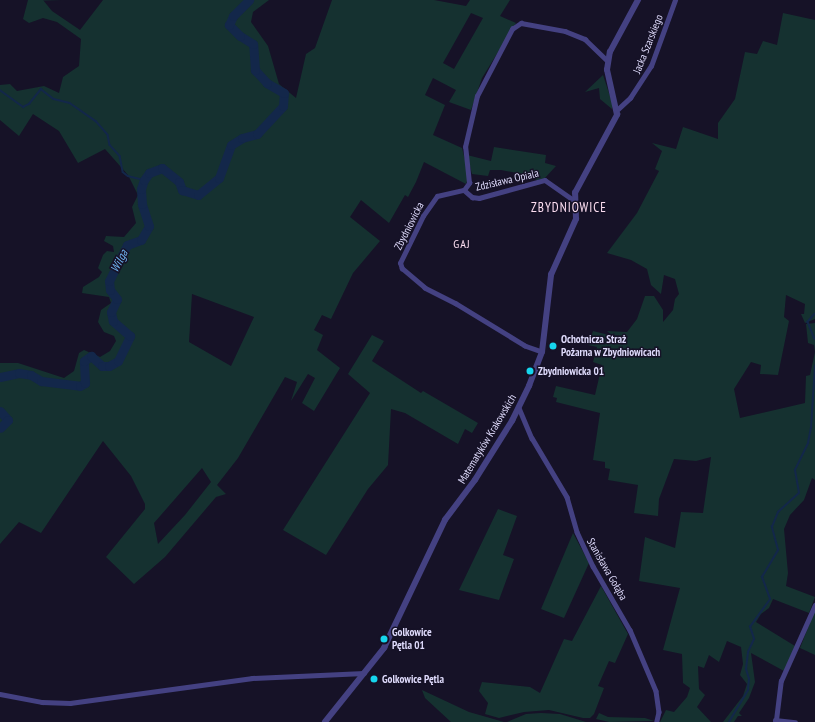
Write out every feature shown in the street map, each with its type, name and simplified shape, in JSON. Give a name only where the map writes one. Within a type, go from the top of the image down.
[{"type":"street","points":[[617,110],[607,70],[608,61],[610,52],[638,0]]},
{"type":"street","name":"Jacka Szarskiego","points":[[617,110],[630,98],[651,66],[675,0]]},
{"type":"street","points":[[464,190],[470,178],[465,147],[477,96],[489,70],[512,29],[518,24],[564,31],[585,39],[608,61]]},
{"type":"street","name":"Matematyków Krakowskich","points":[[325,722],[384,648],[445,520],[475,480],[519,408],[542,352],[551,275],[576,219],[575,201],[579,184],[612,128],[617,110]]},
{"type":"street","name":"Zdzisława Opiala","points":[[464,190],[472,197],[479,198],[545,180],[575,201]]},
{"type":"street","name":"Zbydniowicka","points":[[464,190],[436,196],[423,216],[400,264],[402,268],[425,288],[456,304],[525,346],[542,352]]},
{"type":"street","name":"Stanisława Gołąba","points":[[519,408],[532,438],[567,497],[581,543],[630,630],[656,692],[659,712],[657,721]]},
{"type":"street","points":[[795,722],[775,720],[781,681],[815,605]]},
{"type":"street","points":[[0,694],[42,702],[70,703],[252,678],[364,673]]},
{"type":"green space","points":[[28,0],[43,0],[52,11],[80,30],[103,0],[269,0],[253,12],[251,22],[268,46],[279,84],[296,98],[306,54],[315,48],[332,0],[434,0],[466,6],[470,0],[510,0],[500,16],[516,23],[482,78],[471,110],[449,102],[456,90],[433,78],[425,95],[445,105],[433,135],[462,148],[469,175],[466,184],[424,162],[408,197],[405,195],[389,223],[361,200],[350,217],[380,241],[353,273],[331,319],[322,315],[314,330],[323,335],[317,350],[340,368],[314,411],[302,403],[315,378],[308,374],[291,401],[297,382],[285,377],[238,458],[217,485],[226,494],[216,497],[165,557],[134,584],[106,557],[145,509],[145,504],[131,476],[103,441],[41,533],[19,522],[0,544],[0,363],[18,363],[64,378],[74,371],[79,353],[84,350],[100,357],[110,351],[116,341],[114,336],[104,332],[98,322],[101,310],[111,303],[109,297],[82,293],[83,287],[99,277],[102,272],[98,268],[103,255],[107,251],[114,252],[113,246],[104,241],[106,236],[124,237],[136,223],[132,207],[138,195],[128,175],[105,149],[78,163],[59,131],[33,114],[19,136],[0,120],[0,85],[10,84],[17,91],[44,86],[59,93],[63,77],[79,66],[81,39],[57,22],[43,18],[29,23],[23,19]],"holes":[[[471,13],[483,18],[454,69],[443,63]],[[192,294],[254,317],[231,366],[189,342]],[[202,468],[211,482],[185,515],[158,544],[154,523]]]},
{"type":"green space","points":[[783,13],[815,20],[815,319],[805,323],[801,314],[804,314],[805,304],[786,295],[784,317],[789,321],[778,375],[760,374],[761,365],[751,362],[734,389],[740,418],[805,403],[806,376],[810,375],[815,352],[815,480],[812,478],[804,500],[790,515],[784,529],[788,573],[786,586],[815,597],[809,613],[773,599],[769,608],[761,614],[756,622],[795,646],[784,671],[751,653],[755,682],[749,698],[739,713],[742,716],[738,716],[734,722],[723,722],[743,696],[747,684],[740,675],[743,664],[741,647],[727,641],[719,662],[709,655],[704,668],[698,666],[699,689],[705,695],[697,707],[711,722],[660,722],[666,710],[674,712],[687,697],[690,688],[683,683],[682,654],[663,650],[680,588],[639,581],[645,537],[675,548],[681,512],[703,513],[711,457],[696,461],[674,459],[659,499],[658,516],[634,513],[638,485],[608,480],[610,469],[605,468],[605,462],[593,460],[600,413],[556,402],[557,398],[553,397],[556,386],[595,395],[602,365],[593,362],[597,347],[588,345],[593,331],[613,336],[607,331],[627,332],[637,319],[645,296],[654,296],[663,310],[663,322],[673,310],[675,299],[679,294],[675,279],[664,275],[661,294],[651,285],[647,269],[631,260],[607,253],[637,213],[659,171],[655,169],[662,151],[652,143],[676,149],[683,127],[718,139],[718,123],[735,99],[745,52],[757,54],[763,41],[777,45]]},
{"type":"green space","points":[[603,75],[612,102],[612,109],[600,99],[599,88],[585,92]]},
{"type":"green space","points":[[494,147],[546,155],[545,163],[556,166],[544,179],[537,180],[522,174],[501,170],[490,170],[488,176],[472,174],[467,155],[491,161]]},
{"type":"green space","points":[[815,323],[815,352],[814,345],[808,343],[806,324]]},
{"type":"green space","points":[[372,335],[384,341],[372,361],[421,393],[423,391],[478,423],[472,433],[465,429],[458,444],[405,413],[391,409],[388,465],[368,489],[326,555],[283,530],[370,393],[348,374]]},
{"type":"green space","points":[[498,509],[517,516],[503,555],[514,559],[499,600],[459,590]]},
{"type":"green space","points":[[573,533],[589,563],[564,618],[541,609]]},
{"type":"green space","points":[[601,586],[628,634],[615,663],[609,661],[598,686],[604,688],[594,714],[590,718],[583,718],[549,710],[524,712],[499,718],[485,714],[488,703],[479,691],[482,682],[530,687],[540,693],[564,639],[572,641]]},
{"type":"green space","points":[[815,610],[815,655],[800,648]]},
{"type":"green space","points":[[422,690],[469,712],[504,722],[451,722],[425,698]]},
{"type":"green space","points":[[599,713],[608,717],[645,718],[654,721],[609,722],[596,719]]},
{"type":"green space","points":[[526,714],[560,714],[586,722],[507,722]]},
{"type":"waterway","name":"Wilga","points":[[0,377],[19,373],[31,375],[41,381],[80,386],[85,383],[84,361],[91,356],[102,366],[109,366],[118,361],[130,336],[113,321],[111,312],[117,299],[110,290],[109,281],[127,245],[141,240],[149,226],[142,204],[141,189],[144,180],[149,173],[162,168],[179,182],[182,190],[198,195],[219,178],[231,145],[242,138],[257,134],[283,106],[284,93],[267,83],[255,70],[253,44],[240,36],[229,25],[233,16],[249,0]]},
{"type":"waterway","points":[[0,90],[23,107],[29,104],[41,89],[54,99],[70,103],[96,121],[108,135],[110,145],[120,156],[123,172],[128,176],[144,180]]},
{"type":"waterway","points":[[815,314],[808,322],[815,339]]},
{"type":"waterway","points":[[729,722],[748,690],[749,679],[746,669],[748,652],[754,639],[750,627],[770,599],[762,577],[778,550],[772,527],[778,512],[799,493],[795,470],[808,443],[811,428],[815,366]]},
{"type":"waterway","name":"Wilga","points":[[0,411],[8,420],[0,428]]},
{"type":"place","name":"Ochotnicza Straż Pożarna w Zbydniowicach","points":[[553,346]]},
{"type":"place","name":"Zbydniowicka 01","points":[[530,371]]},
{"type":"place","name":"Golkowice Pętla 01","points":[[384,639]]},
{"type":"place","name":"Golkowice Pętla","points":[[374,679]]},
{"type":"district","name":"ZBYDNIOWICE","points":[[569,208]]},
{"type":"district","name":"GAJ","points":[[462,244]]}]
